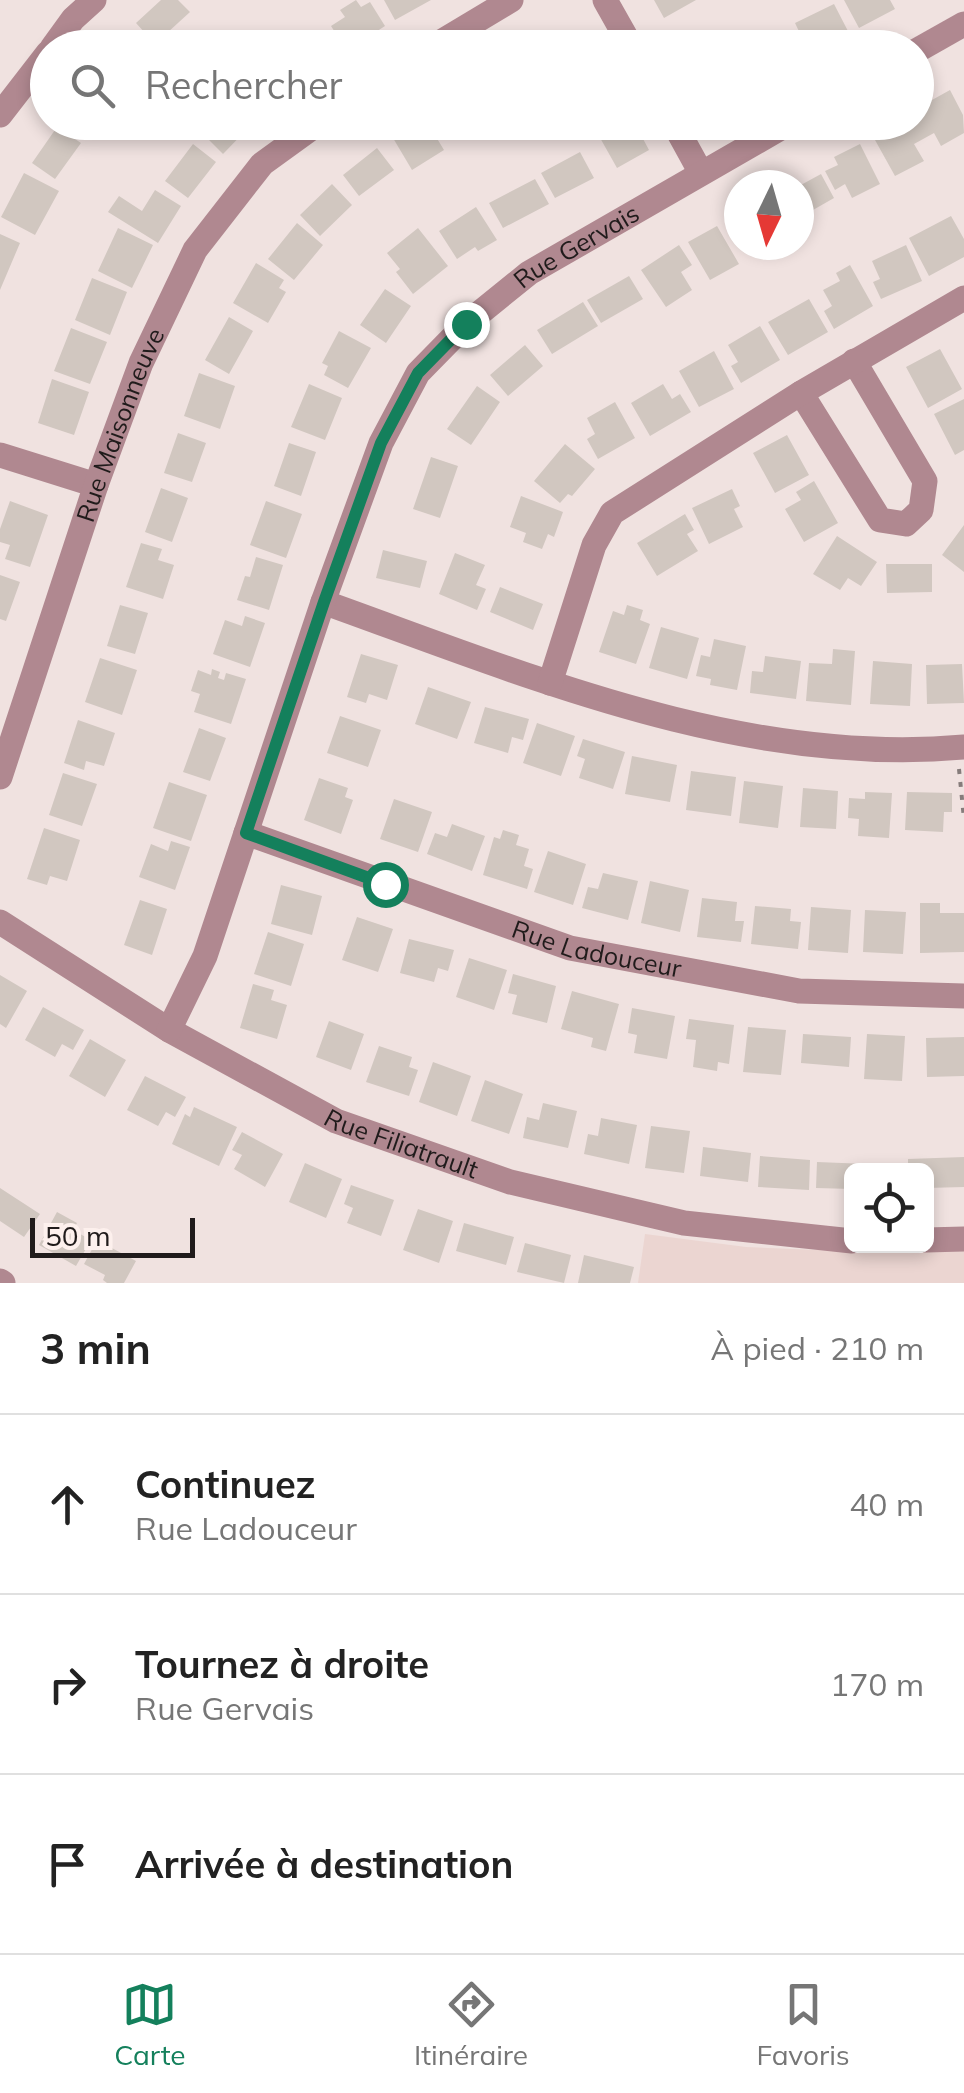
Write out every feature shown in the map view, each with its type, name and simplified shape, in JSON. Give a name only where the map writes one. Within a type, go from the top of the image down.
[{"type":"street","points":[[68,30],[94,0]]},
{"type":"street","points":[[453,30],[479,8],[512,0]]},
{"type":"street","points":[[605,0],[622,30]]},
{"type":"street","points":[[934,41],[964,24]]},
{"type":"street","points":[[0,114],[30,76]]},
{"type":"street","name":"Rue Maisonneuve","points":[[0,777],[141,363],[195,250],[262,164],[295,140]]},
{"type":"street","points":[[683,140],[701,173]]},
{"type":"street","name":"Rue Gervais","points":[[169,1030],[206,956],[381,443],[418,373],[466,324],[529,273],[759,140]]},
{"type":"street","points":[[550,684],[594,545],[612,513],[801,392],[964,298]]},
{"type":"street","points":[[801,392],[880,520],[906,524],[922,510],[925,481],[854,361]]},
{"type":"street","points":[[0,455],[96,486]]},
{"type":"street","points":[[324,602],[550,684],[687,722],[829,746],[961,755]]},
{"type":"street","name":"Rue Ladouceur","points":[[246,833],[570,948],[800,991],[964,996]]},
{"type":"street","name":"Rue Filiatrault","points":[[0,922],[169,1030],[336,1121],[510,1182],[684,1223],[844,1240]]},
{"type":"street","points":[[934,1240],[964,1239]]},
{"type":"path","points":[[961,755],[964,819]]},
{"type":"shaded area","points":[[645,1234],[746,1247],[844,1253],[964,1251],[964,1283],[638,1283]]},
{"type":"building","points":[[161,0],[178,0],[190,12],[170,30],[142,30],[136,23]]},
{"type":"building","points":[[356,0],[361,7],[370,2],[385,26],[379,30],[334,30],[331,26],[345,17],[340,10]]},
{"type":"building","points":[[384,0],[431,0],[395,20]]},
{"type":"building","points":[[654,0],[696,0],[664,18]]},
{"type":"building","points":[[844,0],[890,0],[895,9],[859,28]]},
{"type":"building","points":[[834,4],[847,30],[798,30],[795,23]]},
{"type":"building","points":[[950,90],[963,115],[964,133],[941,146],[934,133],[934,99]]},
{"type":"building","points":[[48,140],[81,143],[55,179],[32,163]]},
{"type":"building","points":[[209,140],[237,140],[223,154]]},
{"type":"building","points":[[394,140],[438,140],[444,150],[412,170]]},
{"type":"building","points":[[601,140],[644,140],[649,150],[617,168]]},
{"type":"building","points":[[875,140],[921,140],[914,144],[924,161],[895,176]]},
{"type":"building","points":[[193,144],[216,162],[188,198],[165,181]]},
{"type":"building","points":[[860,144],[880,184],[852,198],[845,184],[835,190],[825,171],[838,165],[834,157]]},
{"type":"building","points":[[377,148],[394,170],[359,196],[343,175]]},
{"type":"building","points":[[580,152],[594,178],[555,198],[541,173]]},
{"type":"building","points":[[24,173],[59,191],[35,235],[1,217]]},
{"type":"building","points":[[821,174],[834,198],[814,209],[814,178]]},
{"type":"building","points":[[535,179],[549,204],[503,228],[489,203]]},
{"type":"building","points":[[332,184],[352,205],[320,236],[300,215]]},
{"type":"building","points":[[155,190],[181,206],[158,243],[108,212],[119,196],[142,211]]},
{"type":"building","points":[[476,207],[497,240],[478,251],[475,247],[457,259],[439,231]]},
{"type":"building","points":[[951,216],[964,239],[964,257],[929,276],[909,238]]},
{"type":"building","points":[[297,223],[323,245],[294,280],[268,259]]},
{"type":"building","points":[[717,226],[724,238],[724,260],[737,260],[739,264],[710,280],[688,242]]},
{"type":"building","points":[[118,228],[153,245],[132,288],[98,271]]},
{"type":"building","points":[[418,228],[448,266],[413,294],[387,253]]},
{"type":"building","points":[[0,234],[20,243],[0,290]]},
{"type":"building","points":[[679,245],[692,265],[681,272],[692,290],[666,307],[641,270]]},
{"type":"building","points":[[906,245],[922,281],[881,299],[873,282],[880,279],[872,261]]},
{"type":"building","points":[[256,263],[284,280],[279,288],[286,292],[268,323],[233,303]]},
{"type":"building","points":[[850,265],[873,306],[834,329],[824,311],[832,306],[823,290],[840,281],[836,273]]},
{"type":"building","points":[[629,276],[643,299],[601,323],[587,300]]},
{"type":"building","points":[[92,278],[127,292],[110,335],[75,320]]},
{"type":"building","points":[[385,289],[411,306],[386,343],[360,325]]},
{"type":"building","points":[[809,299],[828,332],[788,355],[768,322]]},
{"type":"building","points":[[583,302],[598,326],[552,354],[537,330]]},
{"type":"building","points":[[229,317],[253,331],[229,374],[205,360]]},
{"type":"building","points":[[760,326],[780,360],[741,383],[731,366],[738,362],[728,345]]},
{"type":"building","points":[[71,328],[107,342],[90,384],[54,371]]},
{"type":"building","points":[[339,331],[371,348],[348,388],[324,375],[328,366],[322,363]]},
{"type":"building","points":[[525,345],[543,366],[508,396],[490,375]]},
{"type":"building","points":[[940,349],[962,389],[928,408],[906,367]]},
{"type":"building","points":[[714,351],[734,389],[699,407],[679,371]]},
{"type":"building","points":[[199,373],[235,386],[220,429],[184,416]]},
{"type":"building","points":[[52,379],[89,392],[74,435],[38,423]]},
{"type":"building","points":[[309,384],[342,398],[325,440],[291,427]]},
{"type":"building","points":[[663,384],[672,399],[680,394],[691,412],[650,436],[631,403]]},
{"type":"building","points":[[477,386],[500,402],[471,445],[447,429]]},
{"type":"building","points":[[964,399],[964,450],[955,455],[934,414]]},
{"type":"building","points":[[615,402],[635,438],[598,459],[587,439],[595,434],[587,418]]},
{"type":"building","points":[[178,433],[206,443],[192,482],[164,473]]},
{"type":"building","points":[[787,435],[809,475],[775,493],[753,453]]},
{"type":"building","points":[[289,443],[316,452],[301,496],[274,486]]},
{"type":"building","points":[[565,444],[595,469],[572,496],[568,494],[560,503],[534,481]]},
{"type":"building","points":[[431,457],[458,466],[440,518],[413,509]]},
{"type":"building","points":[[814,481],[838,523],[804,542],[785,509],[801,500],[796,492]]},
{"type":"building","points":[[161,488],[188,498],[172,542],[145,532]]},
{"type":"building","points":[[732,489],[740,506],[734,509],[743,527],[709,544],[692,508]]},
{"type":"building","points":[[521,496],[563,512],[554,537],[548,534],[542,549],[523,542],[526,533],[510,527]]},
{"type":"building","points":[[10,501],[48,515],[30,567],[5,559],[10,545],[0,542],[0,529]]},
{"type":"building","points":[[266,501],[302,514],[286,558],[250,545]]},
{"type":"building","points":[[685,514],[694,530],[687,534],[698,551],[657,576],[637,543]]},
{"type":"building","points":[[964,525],[964,572],[942,555]]},
{"type":"building","points":[[837,536],[877,562],[861,586],[848,578],[840,590],[813,574]]},
{"type":"building","points":[[141,543],[162,549],[158,560],[174,565],[163,599],[126,587]]},
{"type":"building","points":[[383,550],[427,561],[420,588],[376,578]]},
{"type":"building","points":[[455,553],[485,565],[476,585],[486,589],[477,610],[439,594]]},
{"type":"building","points":[[256,557],[283,565],[269,610],[237,600]]},
{"type":"building","points":[[886,564],[932,564],[932,592],[887,593]]},
{"type":"building","points":[[0,575],[20,582],[6,621],[0,619]]},
{"type":"building","points":[[500,587],[543,604],[533,630],[490,612]]},
{"type":"building","points":[[120,605],[148,613],[135,654],[107,646]]},
{"type":"building","points":[[627,605],[643,610],[640,620],[650,624],[636,664],[599,652],[613,611],[624,615]]},
{"type":"building","points":[[245,616],[265,623],[250,667],[213,654],[225,620],[242,626]]},
{"type":"building","points":[[661,627],[699,638],[687,679],[649,668]]},
{"type":"building","points":[[714,639],[746,646],[737,690],[710,685],[711,679],[696,676],[701,655],[710,657]]},
{"type":"building","points":[[833,649],[855,651],[851,705],[806,701],[809,663],[832,664]]},
{"type":"building","points":[[361,654],[398,665],[387,700],[369,694],[366,703],[347,697]]},
{"type":"building","points":[[765,656],[801,661],[796,699],[750,693],[752,671],[763,672]]},
{"type":"building","points":[[100,658],[137,670],[122,715],[85,702]]},
{"type":"building","points":[[873,661],[912,664],[910,706],[870,704]]},
{"type":"building","points":[[962,664],[964,703],[927,704],[926,665]]},
{"type":"building","points":[[212,669],[220,672],[218,678],[224,680],[226,673],[246,679],[231,724],[194,712],[200,694],[191,691],[198,670],[211,675]]},
{"type":"building","points":[[428,687],[471,702],[457,739],[415,724]]},
{"type":"building","points":[[485,707],[529,719],[523,740],[512,737],[508,753],[474,743]]},
{"type":"building","points":[[340,716],[381,730],[368,767],[327,753]]},
{"type":"building","points":[[78,720],[115,733],[104,766],[86,761],[84,770],[64,763]]},
{"type":"building","points":[[537,723],[575,736],[561,776],[523,763]]},
{"type":"building","points":[[199,728],[226,738],[210,781],[183,772]]},
{"type":"building","points":[[583,739],[625,752],[613,789],[579,778],[585,759],[577,756]]},
{"type":"building","points":[[632,756],[677,765],[670,802],[625,794]]},
{"type":"building","points":[[691,771],[736,777],[731,816],[686,810]]},
{"type":"building","points":[[63,773],[97,784],[82,826],[49,815]]},
{"type":"building","points":[[319,778],[348,788],[345,797],[353,800],[341,834],[304,820]]},
{"type":"building","points":[[744,781],[783,786],[778,828],[739,823]]},
{"type":"building","points":[[169,782],[207,795],[191,841],[153,828]]},
{"type":"building","points":[[803,788],[838,791],[836,829],[800,827]]},
{"type":"building","points":[[865,792],[892,793],[889,838],[858,836],[859,819],[848,818],[849,798],[865,799]]},
{"type":"building","points":[[907,792],[952,793],[952,812],[944,812],[943,832],[905,830]]},
{"type":"building","points":[[394,799],[432,812],[418,852],[380,839]]},
{"type":"building","points":[[452,824],[485,836],[472,871],[427,854],[435,833],[447,837]]},
{"type":"building","points":[[44,828],[80,840],[67,881],[50,876],[47,885],[27,879]]},
{"type":"building","points":[[503,830],[519,835],[516,845],[529,849],[524,866],[533,869],[527,889],[483,875],[494,837],[500,839]]},
{"type":"building","points":[[171,841],[190,847],[175,890],[139,877],[151,844],[168,851]]},
{"type":"building","points":[[548,851],[586,864],[573,905],[534,892]]},
{"type":"building","points":[[603,873],[638,881],[628,920],[582,908],[588,887],[598,889]]},
{"type":"building","points":[[650,881],[689,890],[680,932],[641,923]]},
{"type":"building","points":[[281,885],[322,896],[312,935],[271,924]]},
{"type":"building","points":[[702,898],[737,902],[735,921],[744,921],[741,942],[697,937]]},
{"type":"building","points":[[140,900],[167,909],[152,955],[124,945]]},
{"type":"building","points":[[920,903],[940,903],[940,913],[964,913],[964,952],[920,953]]},
{"type":"building","points":[[755,906],[791,909],[790,921],[801,922],[798,949],[751,944]]},
{"type":"building","points":[[811,907],[851,910],[848,953],[808,950]]},
{"type":"building","points":[[865,910],[906,912],[903,954],[863,952]]},
{"type":"building","points":[[357,917],[393,929],[378,972],[342,960]]},
{"type":"building","points":[[268,932],[304,944],[291,986],[254,974]]},
{"type":"building","points":[[409,939],[454,950],[448,971],[438,968],[434,982],[400,973]]},
{"type":"building","points":[[469,958],[507,970],[494,1010],[456,997]]},
{"type":"building","points":[[513,974],[556,986],[547,1023],[512,1014],[517,995],[508,993]]},
{"type":"building","points":[[0,975],[27,991],[6,1028],[0,1024]]},
{"type":"building","points":[[253,984],[274,990],[271,1000],[287,1005],[277,1039],[240,1028]]},
{"type":"building","points":[[572,991],[619,1004],[606,1051],[591,1047],[593,1038],[561,1029]]},
{"type":"building","points":[[43,1007],[84,1030],[73,1050],[62,1044],[55,1057],[25,1040]]},
{"type":"building","points":[[632,1008],[675,1016],[667,1059],[634,1053],[637,1035],[628,1033]]},
{"type":"building","points":[[689,1019],[734,1025],[729,1064],[718,1062],[717,1071],[693,1067],[696,1040],[686,1039]]},
{"type":"building","points":[[329,1021],[364,1034],[351,1070],[316,1057]]},
{"type":"building","points":[[748,1027],[786,1030],[781,1075],[743,1072]]},
{"type":"building","points":[[803,1034],[851,1037],[849,1067],[801,1063]]},
{"type":"building","points":[[867,1034],[905,1036],[902,1081],[864,1079]]},
{"type":"building","points":[[964,1037],[964,1076],[927,1077],[926,1038]]},
{"type":"building","points":[[90,1039],[126,1060],[105,1097],[69,1076]]},
{"type":"building","points":[[379,1046],[412,1057],[409,1067],[418,1070],[409,1096],[366,1082]]},
{"type":"building","points":[[433,1062],[471,1076],[457,1116],[419,1102]]},
{"type":"building","points":[[145,1076],[186,1097],[175,1117],[166,1112],[158,1126],[127,1110]]},
{"type":"building","points":[[485,1080],[523,1094],[509,1134],[471,1121]]},
{"type":"building","points":[[543,1103],[577,1111],[568,1148],[523,1138],[527,1117],[539,1120]]},
{"type":"building","points":[[194,1107],[237,1127],[219,1166],[172,1144],[185,1114],[190,1117]]},
{"type":"building","points":[[601,1118],[637,1125],[629,1164],[584,1154],[588,1134],[598,1136]]},
{"type":"building","points":[[651,1126],[690,1131],[684,1173],[645,1168]]},
{"type":"building","points":[[242,1132],[283,1154],[265,1187],[234,1169],[242,1155],[232,1150]]},
{"type":"building","points":[[703,1147],[751,1153],[748,1182],[700,1176]]},
{"type":"building","points":[[760,1156],[810,1160],[809,1190],[758,1187]]},
{"type":"building","points":[[964,1157],[964,1187],[934,1188],[934,1163],[908,1163],[908,1159]]},
{"type":"building","points":[[817,1162],[844,1163],[844,1189],[816,1188]]},
{"type":"building","points":[[305,1163],[342,1179],[326,1218],[289,1202]]},
{"type":"building","points":[[351,1185],[394,1200],[381,1236],[347,1223],[353,1208],[344,1204]]},
{"type":"building","points":[[0,1188],[40,1214],[24,1237],[0,1221]]},
{"type":"building","points":[[418,1209],[453,1221],[439,1263],[403,1250]]},
{"type":"building","points":[[57,1212],[77,1223],[73,1230],[91,1240],[76,1266],[39,1245]]},
{"type":"building","points":[[464,1223],[514,1237],[506,1265],[456,1251]]},
{"type":"building","points":[[97,1240],[136,1261],[124,1283],[107,1283],[103,1280],[105,1275],[84,1264]]},
{"type":"building","points":[[525,1243],[571,1255],[564,1283],[517,1272]]},
{"type":"building","points":[[584,1255],[634,1267],[630,1283],[578,1283]]},
{"type":"route","points":[[385,884],[246,833],[381,443],[418,373],[466,324]]}]
